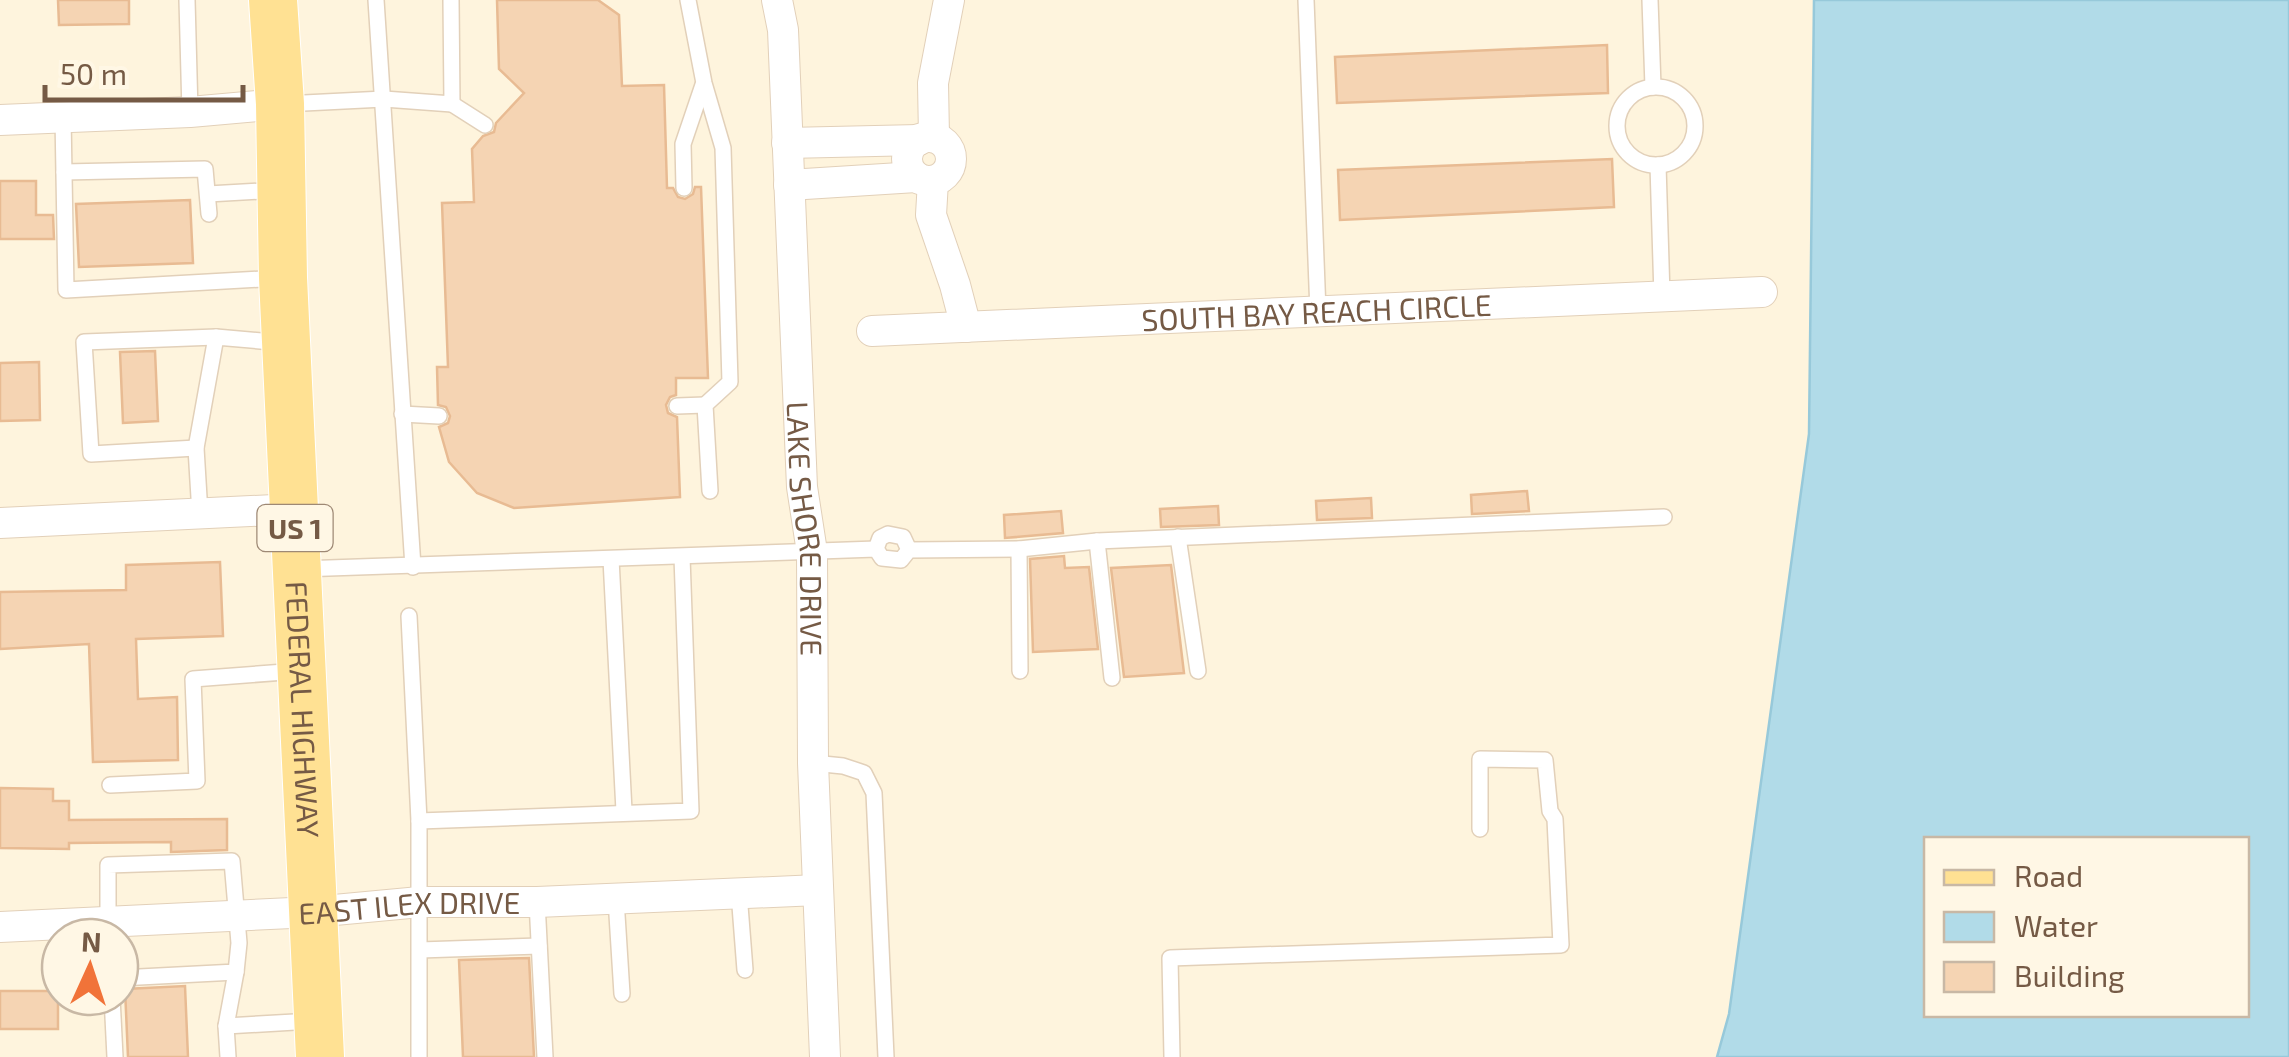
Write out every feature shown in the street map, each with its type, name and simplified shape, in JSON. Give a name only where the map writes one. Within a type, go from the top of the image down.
[{"type":"main road","name":"FEDERAL HIGHWAY","points":[[273,0],[319,1039]]},
{"type":"street","name":"LAKE SHORE DRIVE","points":[[777,0],[782,30],[802,487],[812,552],[812,763],[824,1057]]},
{"type":"street","points":[[926,138],[948,0]]},
{"type":"street","points":[[0,120],[280,104]]},
{"type":"street","points":[[787,143],[926,138],[948,148],[951,160],[944,176],[789,185]]},
{"type":"street","points":[[924,179],[931,215],[966,327]]},
{"type":"street","name":"SOUTH BAY REACH CIRCLE","points":[[872,332],[1762,292]]},
{"type":"street","points":[[0,523],[294,509]]},
{"type":"street","name":"EAST ILEX DRIVE","points":[[140,921],[420,902],[536,902],[818,890]]},
{"type":"street","name":"EAST ILEX DRIVE","points":[[0,927],[40,925]]},
{"type":"lane","points":[[187,0],[190,112]]},
{"type":"lane","points":[[376,0],[413,567]]},
{"type":"lane","points":[[451,0],[452,104]]},
{"type":"lane","points":[[677,406],[705,405],[730,382],[723,148],[704,83],[688,0]]},
{"type":"lane","points":[[1306,0],[1318,312]]},
{"type":"lane","points":[[1650,0],[1654,88]]},
{"type":"lane","points":[[684,188],[683,144],[704,83]]},
{"type":"lane","points":[[1654,88],[1666,88],[1686,102],[1695,124],[1694,136],[1681,156],[1658,165],[1635,159],[1620,140],[1617,128],[1618,116],[1631,96],[1654,88]]},
{"type":"lane","points":[[280,104],[384,99],[452,104],[485,125]]},
{"type":"lane","points":[[63,117],[66,290],[284,278]]},
{"type":"lane","points":[[1658,165],[1662,296]]},
{"type":"lane","points":[[64,172],[206,169],[209,214]]},
{"type":"lane","points":[[208,194],[284,190]]},
{"type":"lane","points":[[196,448],[91,454],[84,342],[216,337],[287,343]]},
{"type":"lane","points":[[200,514],[196,448],[216,337]]},
{"type":"lane","points":[[705,405],[710,491]]},
{"type":"lane","points":[[402,414],[439,416]]},
{"type":"lane","points":[[297,569],[876,549],[884,536],[892,534],[903,536],[909,550],[1018,549],[1097,541],[1664,516]]},
{"type":"lane","points":[[1178,538],[1198,671]]},
{"type":"lane","points":[[1097,541],[1112,678]]},
{"type":"lane","points":[[1018,549],[1020,672]]},
{"type":"lane","points":[[419,821],[691,811],[682,557]]},
{"type":"lane","points":[[611,559],[624,811]]},
{"type":"lane","points":[[410,616],[419,821],[420,1057]]},
{"type":"lane","points":[[110,785],[196,780],[193,679],[302,671]]},
{"type":"lane","points":[[1172,1057],[1170,958],[1561,945],[1554,819],[1545,760],[1480,760],[1480,828]]},
{"type":"lane","points":[[812,763],[864,773],[874,793],[886,1057]]},
{"type":"lane","points":[[108,917],[108,865],[232,861],[237,916],[236,972],[226,1026],[228,1057]]},
{"type":"lane","points":[[739,893],[746,970]]},
{"type":"lane","points":[[616,899],[622,994]]},
{"type":"lane","points":[[536,902],[545,1057]]},
{"type":"lane","points":[[420,950],[539,946]]},
{"type":"lane","points":[[140,977],[236,972]]},
{"type":"lane","points":[[113,1017],[115,1057]]},
{"type":"lane","points":[[226,1026],[319,1039]]},
{"type":"water","points":[[1814,0],[2289,0],[2289,1057],[1717,1057],[1729,1014],[1809,434]]},
{"type":"building","points":[[58,0],[129,0],[129,24],[59,25]]},
{"type":"building","points":[[497,0],[598,0],[619,15],[622,86],[664,85],[667,188],[673,188],[678,197],[685,199],[695,187],[701,187],[708,378],[676,378],[676,395],[666,405],[668,413],[677,417],[680,497],[514,508],[477,493],[449,462],[439,427],[448,423],[450,416],[446,407],[438,405],[437,367],[448,367],[442,203],[474,202],[472,149],[483,136],[494,132],[496,123],[524,93],[499,69]]},
{"type":"building","points":[[1607,45],[1608,93],[1337,103],[1335,57]]},
{"type":"building","points":[[1612,159],[1614,207],[1340,220],[1338,170]]},
{"type":"building","points":[[0,181],[36,181],[36,215],[53,215],[54,239],[0,239]]},
{"type":"building","points":[[190,200],[193,263],[79,267],[76,204]]},
{"type":"building","points":[[155,351],[158,421],[123,423],[120,352]]},
{"type":"building","points":[[39,362],[40,420],[0,421],[0,363]]},
{"type":"building","points":[[1527,491],[1529,511],[1472,514],[1471,495]]},
{"type":"building","points":[[1371,498],[1372,518],[1317,520],[1316,501]]},
{"type":"building","points":[[1218,506],[1219,525],[1161,527],[1160,509]]},
{"type":"building","points":[[1061,511],[1063,533],[1005,538],[1004,515]]},
{"type":"building","points":[[1064,556],[1065,568],[1089,567],[1098,649],[1033,652],[1030,559]]},
{"type":"building","points":[[220,562],[223,636],[136,639],[138,699],[177,697],[178,760],[93,762],[89,644],[0,649],[0,592],[126,590],[126,565]]},
{"type":"building","points":[[1171,565],[1184,673],[1124,677],[1111,568]]},
{"type":"building","points":[[0,788],[53,789],[53,801],[69,801],[69,820],[227,819],[227,850],[171,852],[171,842],[69,843],[69,849],[0,848]]},
{"type":"building","points":[[529,958],[534,1057],[463,1057],[459,960]]},
{"type":"building","points":[[185,986],[188,1057],[128,1057],[126,1017],[140,1017],[140,988]]},
{"type":"building","points":[[0,991],[40,991],[40,1017],[58,1017],[58,1029],[0,1029]]}]
